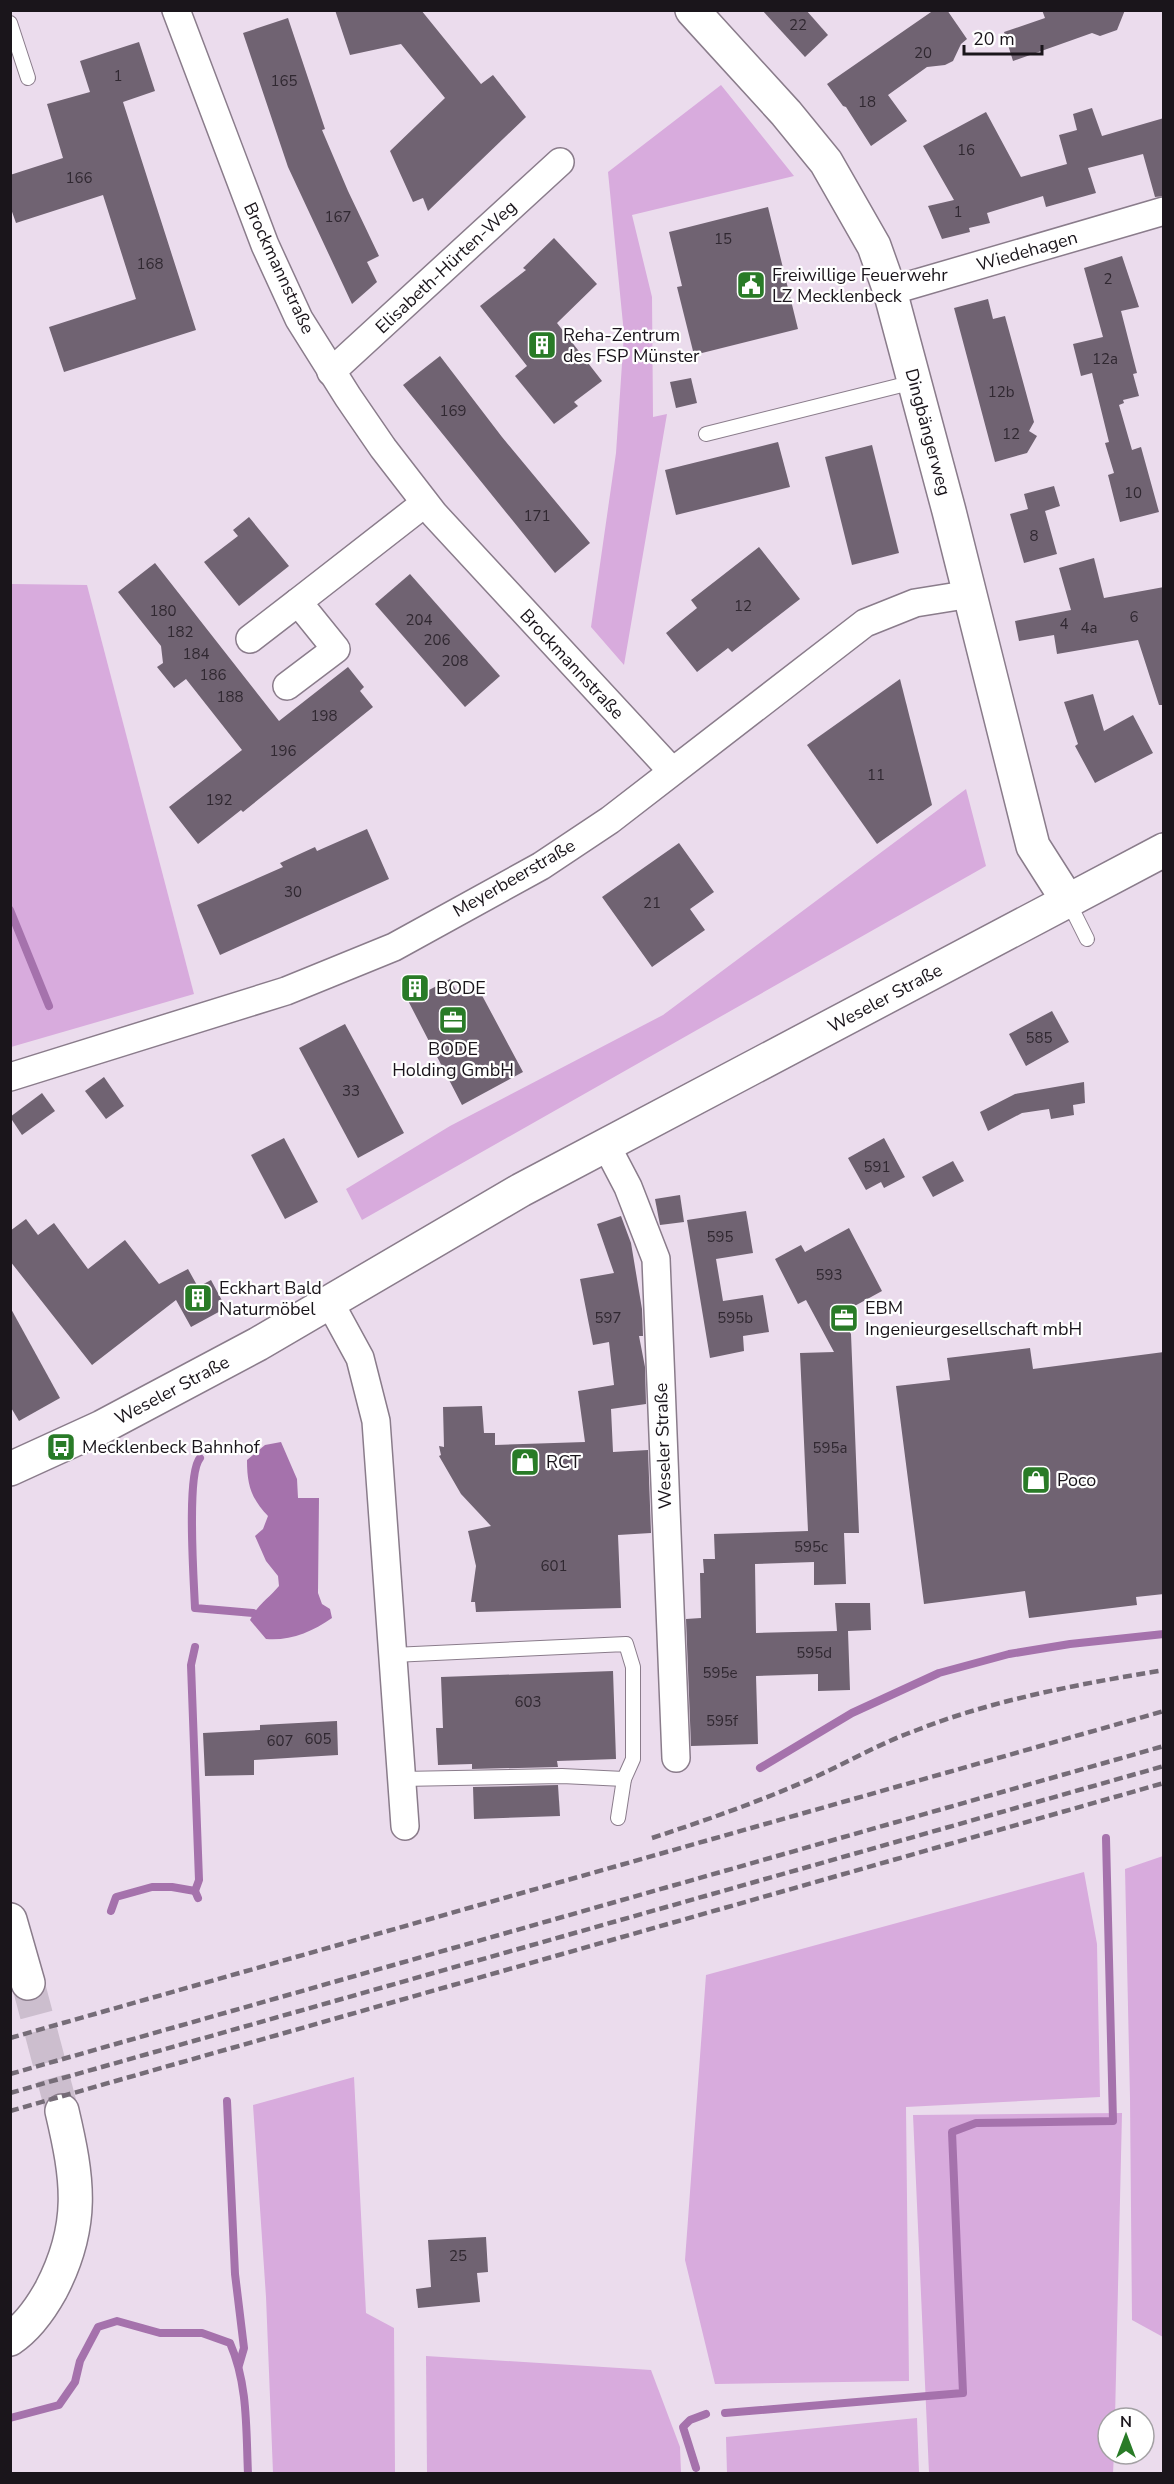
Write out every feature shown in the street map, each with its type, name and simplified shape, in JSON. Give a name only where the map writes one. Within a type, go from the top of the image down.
[{"type":"main road","name":"Dingbängerweg","points":[[692,10],[786,113],[826,162],[874,246],[890,291],[1034,846],[1068,901]]},
{"type":"main road","name":"Weseler Straße","points":[[10,1469],[102,1427],[330,1303],[521,1190],[1164,850]]},
{"type":"main road","points":[[10,1920],[28,1983]]},
{"type":"main road","points":[[10,2339],[19,2333],[44,2304],[61,2271],[72,2241],[76,2199],[75,2173],[62,2110]]},
{"type":"street","name":"Brockmannstraße","points":[[176,10],[265,245],[299,319],[331,372],[383,448],[425,503],[672,771]]},
{"type":"street","name":"Elisabeth-Hürten-Weg","points":[[331,372],[560,162]]},
{"type":"street","name":"Wiedehagen","points":[[890,291],[1164,211]]},
{"type":"street","points":[[250,639],[425,503]]},
{"type":"street","name":"Meyerbeerstraße","points":[[10,1077],[286,991],[394,947],[541,866],[610,820],[865,623],[915,603],[970,594]]},
{"type":"street","points":[[287,686],[336,649],[298,602]]},
{"type":"street","name":"Weseler Straße","points":[[606,1145],[628,1187],[656,1259],[676,1758]]},
{"type":"street","points":[[330,1303],[360,1358],[376,1421],[405,1826]]},
{"type":"lane","points":[[10,23],[28,78]]},
{"type":"lane","points":[[706,434],[914,382]]},
{"type":"lane","points":[[1068,901],[1087,939]]},
{"type":"lane","points":[[393,1655],[626,1644],[633,1667],[633,1759],[624,1779],[618,1818]]},
{"type":"lane","points":[[401,1779],[562,1776],[624,1779]]},
{"type":"shaded area","points":[[721,85],[794,176],[632,215],[652,297],[653,417],[667,414],[624,665],[591,627],[616,453],[624,334],[608,172]]},
{"type":"shaded area","points":[[11,584],[87,585],[194,994],[11,1047]]},
{"type":"shaded area","points":[[966,789],[986,866],[362,1220],[346,1189],[450,1126],[663,1015]]},
{"type":"shaded area","points":[[281,1442],[297,1479],[298,1498],[319,1498],[318,1593],[322,1604],[330,1609],[332,1618],[300,1634],[284,1639],[266,1639],[250,1620],[279,1586],[278,1576],[266,1561],[255,1536],[263,1529],[268,1516],[251,1491],[247,1460],[265,1445]]},
{"type":"shaded area","points":[[1164,1856],[1163,2337],[1132,2320],[1125,1869]]},
{"type":"shaded area","points":[[1084,1872],[1097,1944],[1100,2097],[906,2107],[909,2381],[715,2384],[685,2260],[706,1975]]},
{"type":"shaded area","points":[[354,2077],[366,2313],[394,2328],[395,2473],[273,2473],[266,2297],[253,2105]]},
{"type":"shaded area","points":[[1122,2113],[1115,2406],[1096,2406],[1096,2466],[1113,2466],[1113,2473],[929,2473],[913,2115]]},
{"type":"shaded area","points":[[426,2356],[651,2370],[680,2447],[681,2473],[427,2473]]},
{"type":"shaded area","points":[[917,2418],[919,2473],[727,2473],[726,2437]]},
{"type":"building","points":[[335,10],[421,10],[481,84],[493,75],[526,117],[428,211],[423,198],[413,202],[390,151],[445,98],[401,44],[350,55]]},
{"type":"building","points":[[762,10],[806,10],[828,35],[805,57]]},
{"type":"building","points":[[934,10],[947,10],[967,39],[961,44],[953,61],[945,65],[927,67],[888,95],[907,121],[871,146],[846,107],[827,84]]},
{"type":"building","points":[[1042,10],[1125,10],[1117,30],[1100,36],[1092,33],[1013,61],[1004,32],[1045,18]]},
{"type":"building","points":[[288,18],[325,129],[322,130],[379,256],[367,262],[377,282],[352,304],[288,167],[243,33]]},
{"type":"building","points":[[139,42],[155,91],[123,102],[196,330],[64,372],[49,327],[136,299],[103,195],[16,223],[10,206],[10,175],[63,158],[47,104],[90,92],[80,61]]},
{"type":"building","points":[[1092,108],[1102,136],[1164,118],[1164,196],[1155,197],[1143,154],[1088,168],[1096,193],[1046,207],[1043,196],[987,213],[990,223],[969,228],[970,232],[942,239],[928,206],[954,200],[923,146],[986,112],[1021,177],[1067,164],[1059,135],[1077,130],[1073,114]]},
{"type":"building","points":[[768,207],[798,329],[694,355],[677,287],[682,286],[669,232]]},
{"type":"building","name":"Reha-Zentrum des FSP Münster","points":[[554,238],[597,284],[557,323],[602,381],[574,402],[578,406],[554,424],[515,376],[527,366],[480,306],[526,270],[523,268]]},
{"type":"building","points":[[1122,256],[1139,307],[1121,311],[1137,373],[1133,374],[1139,396],[1123,400],[1124,403],[1119,405],[1132,450],[1141,447],[1159,512],[1120,522],[1108,475],[1114,473],[1105,443],[1109,442],[1092,373],[1081,376],[1073,344],[1103,337],[1084,268]]},
{"type":"building","points":[[988,299],[993,319],[1005,316],[1034,422],[1029,431],[1037,436],[1027,453],[995,462],[954,308]]},
{"type":"building","points":[[440,356],[502,437],[590,543],[555,573],[403,385]]},
{"type":"building","points":[[691,378],[697,403],[676,408],[670,382]]},
{"type":"building","points":[[778,442],[790,487],[676,515],[665,470]]},
{"type":"building","points":[[872,445],[899,553],[852,565],[825,457]]},
{"type":"building","points":[[1054,486],[1060,506],[1045,511],[1057,554],[1024,563],[1010,514],[1028,509],[1024,494]]},
{"type":"building","points":[[249,517],[289,566],[239,606],[204,562],[238,536],[233,530]]},
{"type":"building","points":[[759,547],[800,599],[732,652],[728,648],[697,672],[666,633],[697,608],[691,600]]},
{"type":"building","points":[[1094,558],[1104,598],[1164,587],[1164,705],[1159,705],[1138,640],[1057,654],[1054,635],[1019,641],[1015,621],[1071,610],[1059,568]]},
{"type":"building","points":[[155,563],[279,721],[348,667],[364,687],[360,691],[373,707],[243,812],[241,810],[198,844],[169,807],[242,750],[186,679],[174,688],[157,667],[163,663],[161,646],[118,592]]},
{"type":"building","points":[[410,574],[500,676],[465,707],[375,604]]},
{"type":"building","points":[[900,679],[932,805],[877,844],[807,745]]},
{"type":"building","points":[[1093,694],[1104,731],[1133,715],[1153,753],[1095,783],[1075,746],[1078,744],[1064,702]]},
{"type":"building","points":[[367,829],[389,879],[220,955],[197,905],[283,867],[280,863],[315,847],[317,851]]},
{"type":"building","points":[[679,843],[714,892],[690,909],[705,930],[652,967],[602,897]]},
{"type":"building","points":[[423,977],[429,990],[450,979],[459,996],[477,986],[523,1072],[462,1105],[402,989]]},
{"type":"building","points":[[1052,1011],[1069,1042],[1026,1066],[1009,1034]]},
{"type":"building","points":[[345,1024],[404,1133],[358,1158],[299,1048]]},
{"type":"building","points":[[104,1077],[124,1106],[106,1119],[85,1091]]},
{"type":"building","points":[[1084,1082],[1085,1103],[1073,1105],[1074,1115],[1051,1119],[1049,1109],[1022,1113],[988,1131],[980,1112],[1015,1094]]},
{"type":"building","points":[[42,1093],[55,1111],[22,1135],[10,1117]]},
{"type":"building","points":[[284,1138],[318,1202],[285,1219],[251,1155]]},
{"type":"building","points":[[884,1138],[905,1177],[884,1188],[881,1182],[866,1190],[848,1158]]},
{"type":"building","points":[[953,1161],[964,1181],[933,1197],[922,1177]]},
{"type":"building","points":[[680,1195],[684,1222],[660,1225],[655,1199]]},
{"type":"building","points":[[746,1211],[753,1253],[716,1259],[723,1301],[763,1295],[769,1332],[743,1336],[744,1351],[710,1358],[687,1220]]},
{"type":"building","points":[[621,1216],[631,1243],[642,1309],[643,1336],[639,1336],[645,1367],[646,1404],[611,1409],[613,1452],[648,1450],[651,1533],[618,1535],[621,1608],[476,1612],[475,1602],[471,1602],[476,1566],[468,1531],[491,1526],[461,1494],[439,1456],[441,1455],[439,1446],[444,1447],[443,1407],[482,1406],[484,1433],[495,1433],[495,1445],[585,1442],[578,1391],[614,1385],[609,1342],[593,1345],[580,1279],[614,1273],[597,1224]]},
{"type":"building","points":[[26,1219],[38,1235],[54,1223],[88,1269],[125,1240],[159,1284],[188,1269],[198,1287],[211,1280],[226,1308],[191,1327],[176,1300],[92,1365],[10,1261],[10,1231]]},
{"type":"building","points":[[849,1228],[882,1291],[840,1314],[851,1334],[859,1533],[844,1533],[846,1584],[814,1585],[814,1562],[755,1564],[756,1633],[837,1631],[835,1603],[870,1603],[871,1630],[848,1631],[850,1690],[818,1691],[818,1674],[756,1676],[758,1744],[691,1746],[686,1619],[701,1618],[700,1573],[704,1573],[703,1559],[715,1559],[714,1534],[808,1531],[800,1353],[834,1352],[806,1300],[798,1304],[775,1259],[801,1245],[805,1252]]},
{"type":"building","points":[[10,1307],[60,1398],[19,1421],[10,1406]]},
{"type":"building","name":"Poco","points":[[1030,1348],[1033,1369],[1164,1352],[1164,1594],[1136,1597],[1137,1605],[1029,1618],[1025,1591],[924,1604],[896,1386],[950,1380],[947,1358]]},
{"type":"building","points":[[613,1671],[616,1759],[557,1761],[558,1767],[472,1769],[472,1764],[438,1765],[436,1728],[443,1728],[441,1677]]},
{"type":"building","points":[[337,1721],[338,1755],[254,1760],[254,1775],[205,1776],[203,1733],[260,1730],[260,1725]]},
{"type":"building","points":[[558,1785],[560,1816],[474,1819],[473,1787]]},
{"type":"building","points":[[486,2237],[488,2272],[477,2273],[480,2302],[418,2308],[416,2289],[431,2287],[428,2240]]},
{"type":"waterway","points":[[10,910],[49,1006]]},
{"type":"waterway","points":[[200,1458],[193,1485],[192,1506],[195,1608],[253,1613]]},
{"type":"waterway","points":[[760,1768],[852,1713],[939,1673],[1009,1654],[1070,1644],[1164,1634]]},
{"type":"waterway","points":[[195,1647],[191,1665],[199,1880],[195,1891],[198,1898]]},
{"type":"waterway","points":[[725,2413],[963,2393],[952,2132],[976,2123],[1113,2121],[1106,1838]]},
{"type":"waterway","points":[[111,1911],[116,1897],[152,1887],[172,1887],[195,1891]]},
{"type":"waterway","points":[[227,2101],[235,2274],[244,2348],[239,2365]]},
{"type":"waterway","points":[[10,2418],[59,2405],[75,2382],[80,2361],[98,2327],[117,2321],[160,2333],[202,2333],[230,2343],[236,2359],[245,2407],[248,2474]]},
{"type":"waterway","points":[[696,2468],[683,2427],[690,2420],[706,2414]]},
{"type":"tunnel","points":[[28,1983],[62,2111]]},
{"type":"railway","points":[[652,1838],[768,1797],[888,1742],[947,1719],[1008,1701],[1164,1670]]},
{"type":"railway","points":[[10,2038],[1164,1711]]},
{"type":"railway","points":[[10,2074],[1164,1746]]},
{"type":"railway","points":[[10,2093],[1164,1766]]},
{"type":"railway","points":[[10,2111],[1164,1783]]},
{"type":"place","name":"Freiwillige Feuerwehr LZ Mecklenbeck","points":[[751,285]]},
{"type":"place","name":"Reha-Zentrum des FSP Münster","points":[[542,345]]},
{"type":"place","name":"BODE","points":[[415,988]]},
{"type":"place","name":"BODE Holding GmbH","points":[[453,1020]]},
{"type":"place","name":"Eckhart Bald Naturmöbel","points":[[198,1298]]},
{"type":"place","name":"EBM Ingenieurgesellschaft mbH","points":[[844,1318]]},
{"type":"place","name":"Mecklenbeck Bahnhof","points":[[61,1447]]},
{"type":"place","name":"RCT","points":[[525,1462]]},
{"type":"place","name":"Poco","points":[[1036,1480]]}]
